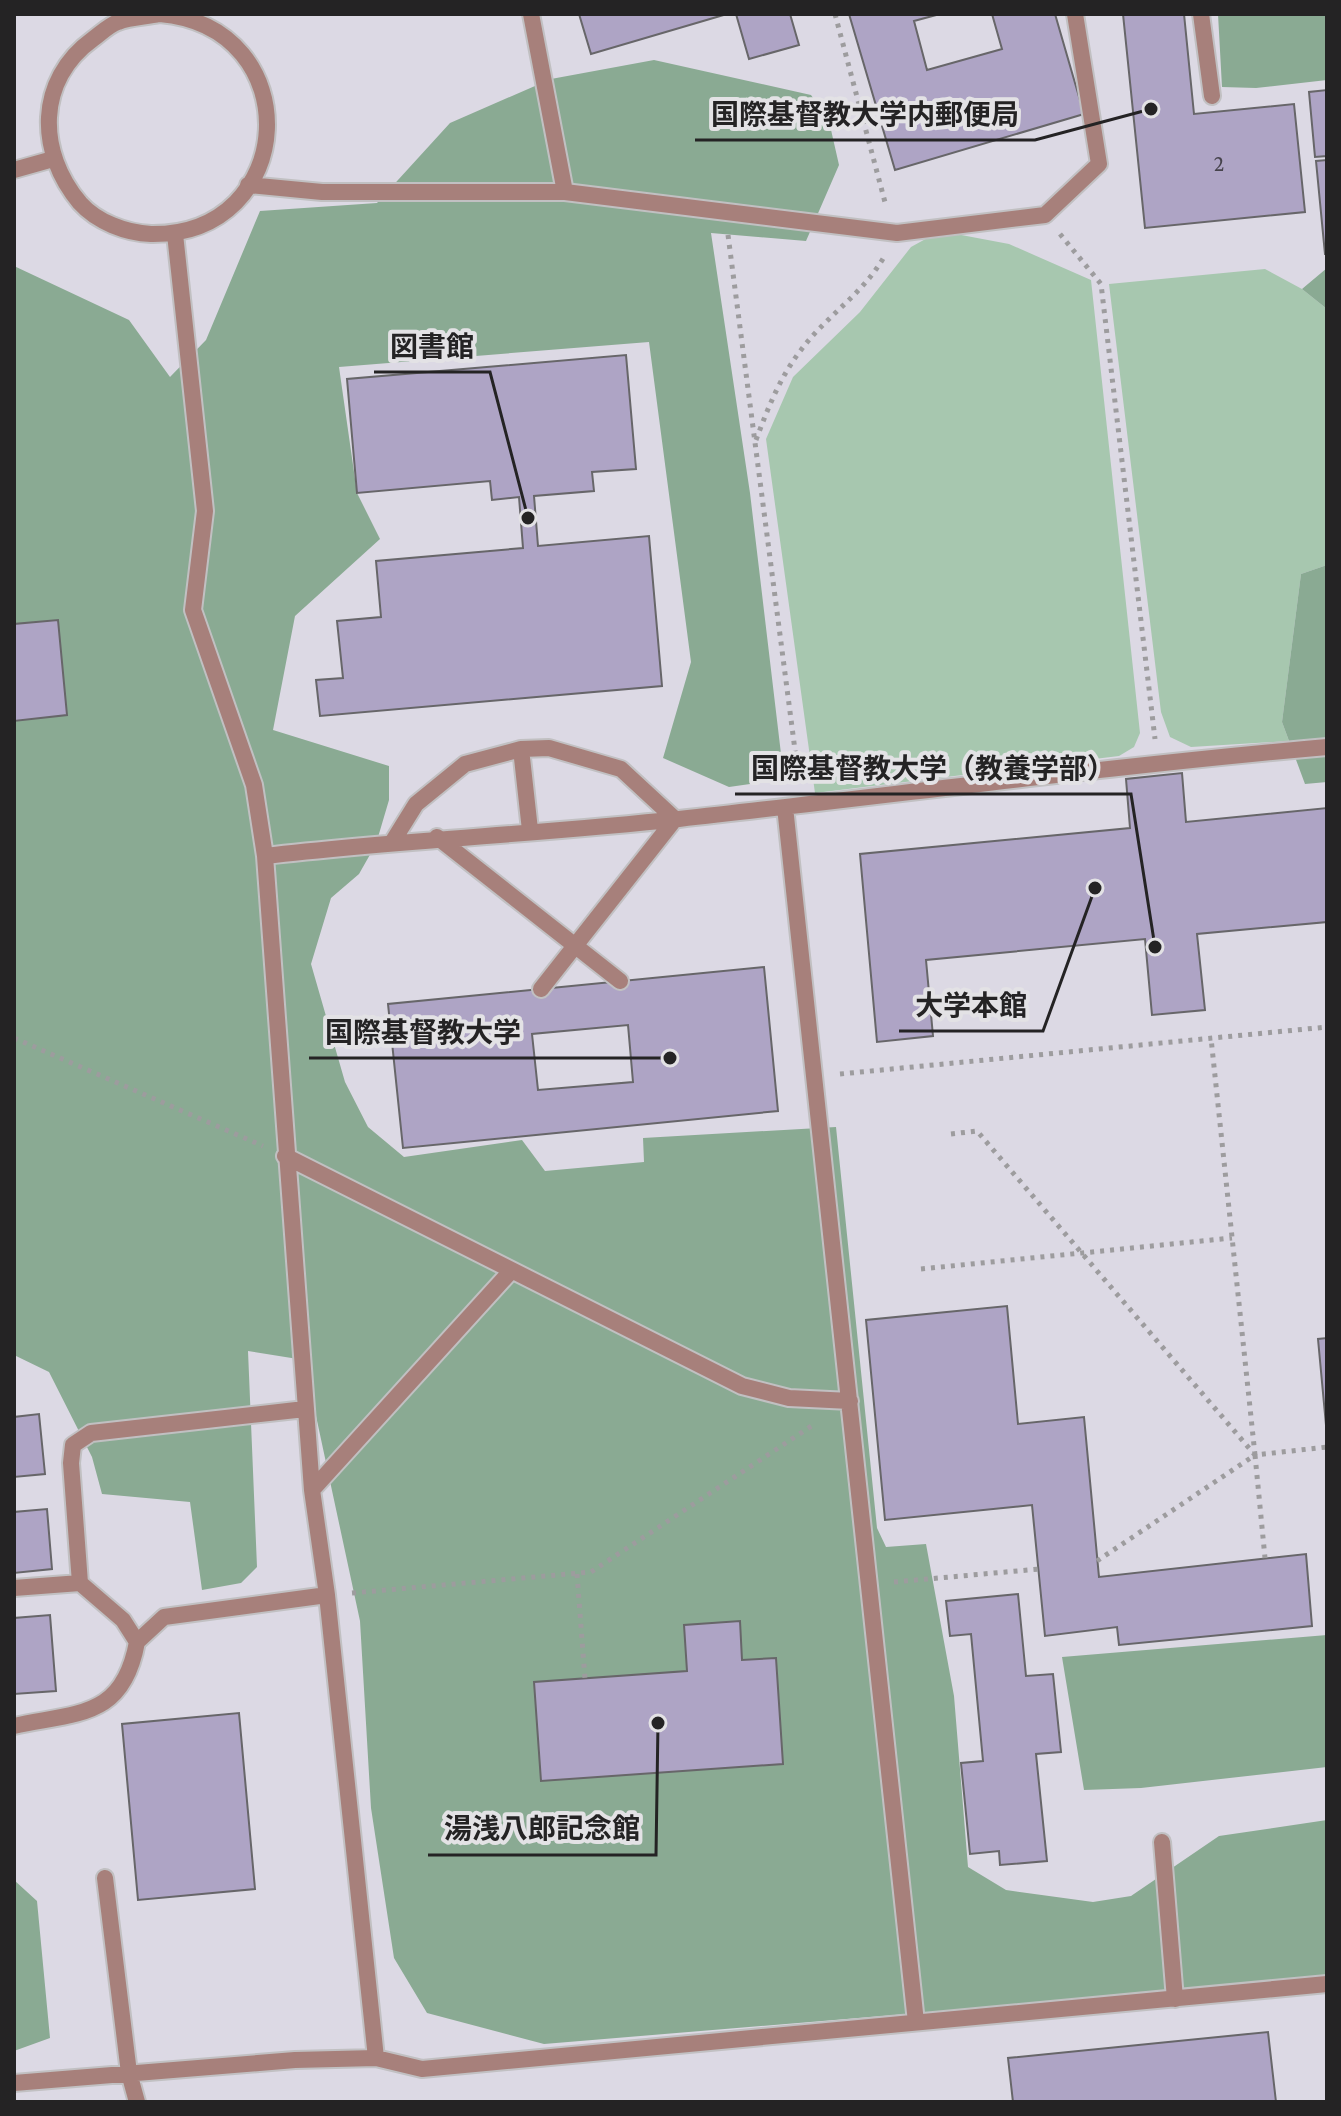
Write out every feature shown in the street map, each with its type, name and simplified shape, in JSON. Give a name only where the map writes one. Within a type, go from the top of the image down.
[{"type":"lane","points":[[160,14],[179,15],[208,26],[233,43],[257,74],[269,112],[268,142],[258,173],[228,211],[201,227],[175,234],[137,234],[108,224],[85,208],[64,184],[53,159],[47,122],[54,87],[74,53],[116,22],[160,14]]},
{"type":"lane","points":[[531,14],[565,192]]},
{"type":"lane","points":[[248,185],[322,192],[565,192],[895,233],[1045,215],[1099,164],[1075,14]]},
{"type":"lane","points":[[1201,14],[1212,96]]},
{"type":"lane","points":[[14,170],[53,159]]},
{"type":"lane","points":[[175,234],[205,511],[193,610],[254,785],[265,856],[312,1490],[327,1595],[376,2058]]},
{"type":"lane","points":[[265,856],[437,837],[675,819],[1158,762],[1327,747]]},
{"type":"lane","points":[[393,841],[416,804],[465,764],[521,749],[549,748],[621,769],[675,819]]},
{"type":"lane","points":[[521,749],[530,830]]},
{"type":"lane","points":[[793,806],[815,1076],[916,2022]]},
{"type":"lane","points":[[541,989],[675,819]]},
{"type":"lane","points":[[437,837],[620,981]]},
{"type":"lane","points":[[285,1156],[742,1386],[789,1398],[850,1401]]},
{"type":"lane","points":[[312,1490],[511,1271]]},
{"type":"lane","points":[[137,1642],[123,1620],[80,1583],[71,1463],[73,1445],[91,1433],[305,1409]]},
{"type":"lane","points":[[14,1588],[80,1583]]},
{"type":"lane","points":[[14,1726],[93,1709],[116,1695],[131,1671],[137,1642],[164,1617],[327,1595]]},
{"type":"lane","points":[[1162,1842],[1175,1999]]},
{"type":"lane","points":[[105,1878],[129,2073],[137,2102]]},
{"type":"lane","points":[[14,2083],[376,2058],[422,2069],[1327,1984]]},
{"type":"path","points":[[755,441],[774,394],[802,349],[869,282],[895,233],[835,14]]},
{"type":"path","points":[[724,211],[755,441],[793,806]]},
{"type":"path","points":[[1045,215],[1101,284],[1158,762]]},
{"type":"path","points":[[815,1076],[1327,1027]]},
{"type":"path","points":[[14,1038],[285,1156]]},
{"type":"path","points":[[1211,1038],[1265,1558]]},
{"type":"path","points":[[951,1134],[977,1131],[1255,1455]]},
{"type":"path","points":[[921,1269],[1232,1238]]},
{"type":"path","points":[[327,1595],[591,1572],[850,1401]]},
{"type":"path","points":[[1097,1561],[1255,1455],[1327,1447]]},
{"type":"path","points":[[869,1584],[1039,1569]]},
{"type":"path","points":[[577,1574],[585,1679]]},
{"type":"shaded area","points":[[14,14],[1327,14],[1327,2102],[14,2102]]},
{"type":"green space","points":[[1218,14],[1327,14],[1327,80],[1256,88],[1222,87]]},
{"type":"green space","points":[[654,60],[811,95],[829,121],[839,165],[806,241],[711,233],[750,493],[784,779],[729,787],[663,758],[691,662],[649,342],[339,367],[357,493],[380,539],[295,616],[273,730],[389,766],[389,800],[376,844],[359,874],[331,898],[311,964],[345,1082],[368,1127],[404,1157],[522,1140],[545,1171],[644,1162],[643,1138],[836,1127],[877,1528],[886,1547],[926,1544],[954,1696],[968,1867],[1006,1890],[1093,1902],[1131,1896],[1219,1836],[1327,1820],[1327,1979],[544,2044],[427,2013],[394,1958],[371,1808],[360,1621],[304,1360],[248,1351],[257,1567],[241,1583],[202,1590],[190,1502],[102,1494],[92,1457],[49,1372],[14,1355],[14,266],[129,320],[170,377],[206,340],[260,211],[377,203],[450,123],[551,79]]},
{"type":"green space","points":[[940,231],[1009,244],[1091,280],[1140,733],[1134,747],[1119,756],[815,793],[766,439],[793,377],[860,312],[911,247]]},
{"type":"green space","points":[[1327,268],[1327,309],[1302,289]]},
{"type":"green space","points":[[1265,269],[1302,289],[1327,309],[1327,565],[1301,574],[1282,722],[1289,741],[1191,747],[1170,737],[1161,712],[1109,284]]},
{"type":"green space","points":[[1327,565],[1327,782],[1305,784],[1282,722],[1301,574]]},
{"type":"green space","points":[[1327,1635],[1327,1767],[1141,1788],[1084,1790],[1062,1657]]},
{"type":"green space","points":[[14,1880],[37,1901],[50,2038],[14,2051]]},
{"type":"building","points":[[579,14],[727,14],[591,54]]},
{"type":"building","points":[[736,14],[790,14],[799,45],[749,59]]},
{"type":"building","points":[[849,14],[940,14],[914,21],[927,70],[1002,49],[992,14],[1055,14],[1084,114],[895,170]]},
{"type":"building","points":[[1123,14],[1184,14],[1194,114],[1294,104],[1305,212],[1145,228]]},
{"type":"building","points":[[1327,90],[1327,156],[1315,157],[1309,92]]},
{"type":"building","points":[[1327,160],[1327,254],[1325,254],[1316,161]]},
{"type":"building","points":[[626,355],[636,469],[592,472],[594,491],[534,496],[538,546],[649,536],[662,686],[320,716],[316,680],[343,678],[337,621],[381,617],[376,561],[523,548],[519,497],[492,500],[490,481],[357,493],[347,379]]},
{"type":"building","points":[[58,620],[67,715],[14,721],[14,624]]},
{"type":"building","points":[[1182,773],[1186,822],[1327,808],[1327,922],[1197,934],[1205,1010],[1152,1015],[1145,939],[926,960],[933,1036],[877,1042],[860,854],[1130,828],[1126,779]]},
{"type":"building","points":[[764,967],[778,1111],[403,1148],[388,1004]],"holes":[[[628,1025],[633,1082],[538,1090],[532,1034]]]},
{"type":"building","points":[[1007,1306],[1018,1424],[1084,1417],[1099,1577],[1306,1554],[1312,1626],[1119,1645],[1117,1627],[1045,1636],[1032,1505],[885,1520],[866,1320]]},
{"type":"building","points":[[1327,1338],[1327,1436],[1318,1339]]},
{"type":"building","points":[[39,1414],[45,1474],[14,1477],[14,1417]]},
{"type":"building","points":[[47,1509],[52,1569],[14,1573],[14,1512]]},
{"type":"building","points":[[1018,1594],[1026,1676],[1053,1674],[1061,1752],[1036,1754],[1047,1861],[1000,1865],[999,1851],[970,1854],[961,1763],[983,1761],[971,1634],[950,1636],[946,1601]]},
{"type":"building","points":[[50,1615],[56,1691],[14,1694],[14,1618]]},
{"type":"building","points":[[740,1621],[742,1660],[776,1658],[783,1764],[541,1781],[534,1682],[687,1671],[684,1625]]},
{"type":"building","points":[[239,1713],[255,1889],[138,1900],[122,1724]]},
{"type":"building","points":[[1268,2032],[1276,2102],[1013,2102],[1008,2058]]},
{"type":"place","name":"国際基督教大学内郵便局","points":[[1151,109]]},
{"type":"place","name":"図書館","points":[[528,518]]},
{"type":"place","name":"大学本館","points":[[1095,888]]},
{"type":"place","name":"国際基督教大学（教養学部）","points":[[1155,947]]},
{"type":"place","name":"国際基督教大学","points":[[670,1058]]},
{"type":"place","name":"湯浅八郎記念館","points":[[658,1723]]}]
